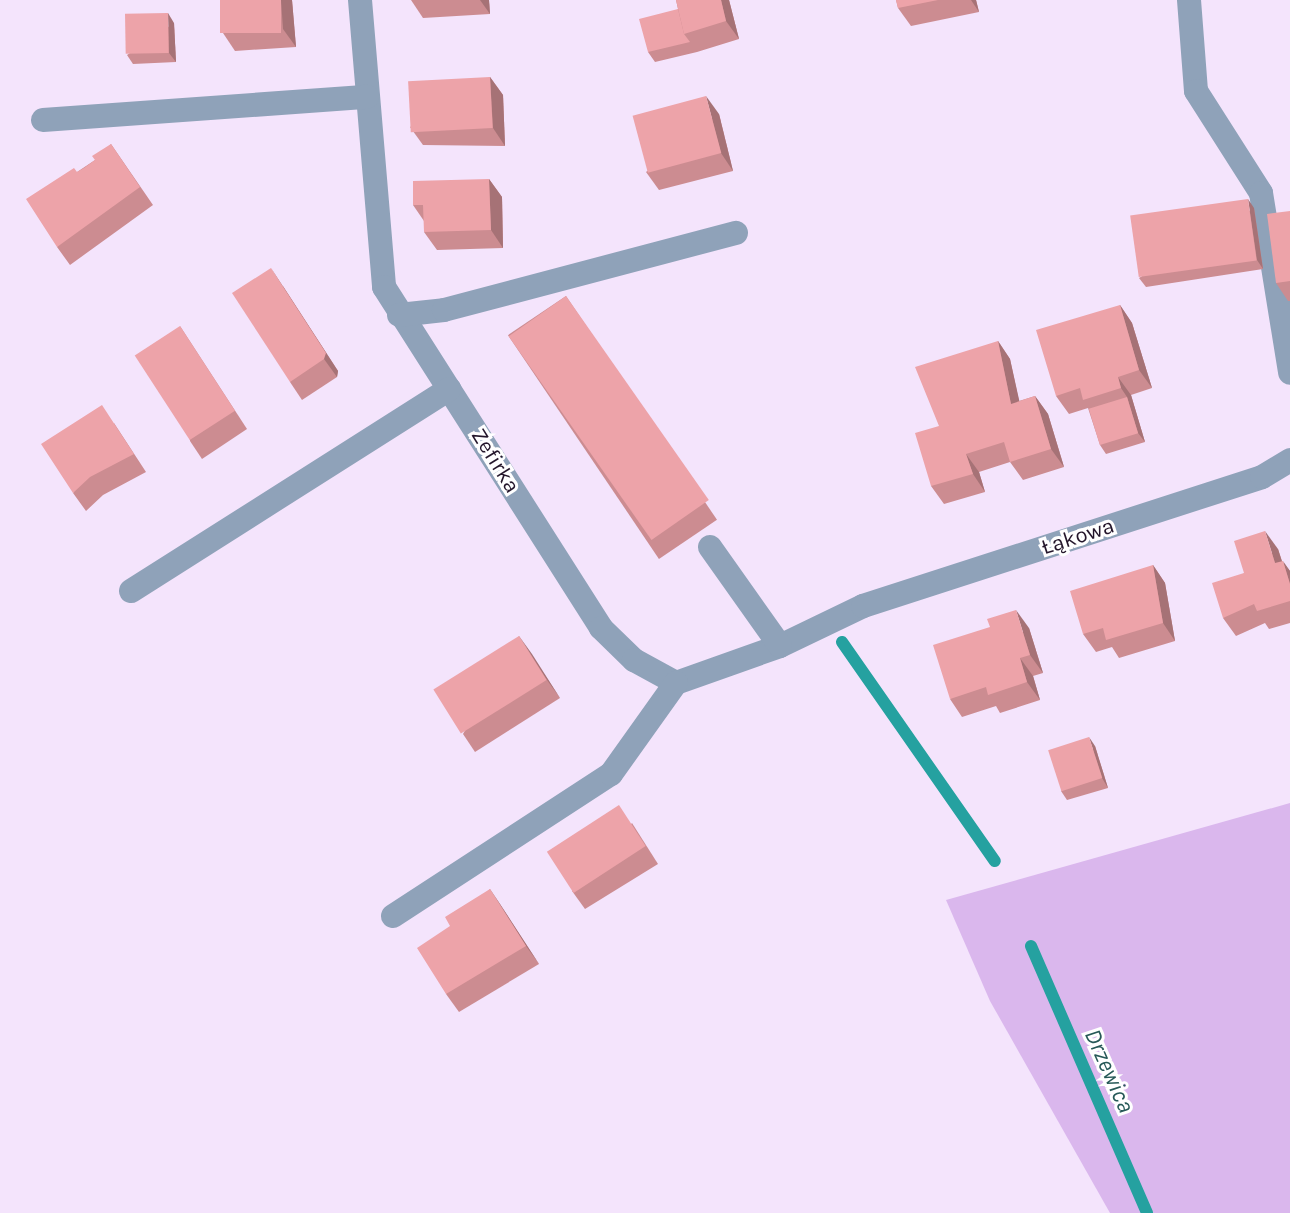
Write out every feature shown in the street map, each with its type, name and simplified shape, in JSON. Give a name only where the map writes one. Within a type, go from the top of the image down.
[{"type":"street","name":"Zefirka","points":[[360,0],[384,287],[601,628],[634,660],[676,683]]},
{"type":"street","points":[[1189,0],[1196,91],[1261,193],[1290,373]]},
{"type":"street","points":[[43,120],[367,97]]},
{"type":"street","points":[[399,315],[444,310],[736,233]]},
{"type":"street","points":[[131,591],[449,389]]},
{"type":"street","name":"Łąkowa","points":[[780,646],[863,606],[1262,477],[1290,460]]},
{"type":"street","points":[[393,916],[611,774],[676,683],[780,646],[710,547]]},
{"type":"shaded area","points":[[1290,803],[1290,1213],[1110,1213],[990,1001],[946,900]]},
{"type":"building","points":[[220,0],[281,0],[281,33],[220,33]]},
{"type":"building","points":[[676,0],[721,0],[726,21],[684,34]]},
{"type":"building","points":[[896,0],[938,0],[898,8]]},
{"type":"building","points":[[678,9],[684,34],[690,42],[648,52],[639,19]]},
{"type":"building","points":[[168,13],[169,53],[126,54],[125,14]]},
{"type":"building","points":[[490,77],[493,128],[411,132],[408,81]]},
{"type":"building","points":[[706,96],[721,153],[648,173],[633,116]]},
{"type":"building","points":[[111,144],[140,187],[57,247],[26,199],[74,168],[77,172],[84,168],[95,160],[92,156]]},
{"type":"building","points":[[489,179],[491,230],[424,232],[423,205],[413,205],[413,181]]},
{"type":"building","points":[[1248,199],[1257,260],[1139,277],[1130,216]]},
{"type":"building","points":[[1290,211],[1290,281],[1276,283],[1267,214]]},
{"type":"building","points":[[271,268],[326,353],[324,359],[290,382],[232,293]]},
{"type":"building","points":[[566,296],[709,500],[651,540],[509,336]]},
{"type":"building","points":[[1120,305],[1139,370],[1118,377],[1121,388],[1083,400],[1080,388],[1056,396],[1036,330]]},
{"type":"building","points":[[180,326],[235,411],[190,440],[135,355]]},
{"type":"building","points":[[998,341],[1011,404],[1035,396],[1051,449],[1010,462],[1004,442],[966,454],[973,474],[931,486],[915,433],[939,426],[915,367]]},
{"type":"building","points":[[1127,397],[1138,433],[1100,445],[1089,409]]},
{"type":"building","points":[[102,405],[134,454],[90,477],[73,493],[41,444]]},
{"type":"building","points":[[1265,531],[1275,563],[1283,561],[1290,584],[1290,601],[1257,611],[1254,604],[1223,618],[1212,583],[1244,573],[1234,541]]},
{"type":"building","points":[[1153,565],[1163,623],[1106,640],[1103,628],[1083,634],[1070,591]]},
{"type":"building","points":[[1016,610],[1030,655],[1020,658],[1027,682],[988,695],[986,687],[950,699],[933,645],[990,627],[987,619]]},
{"type":"building","points":[[519,636],[547,680],[461,734],[433,690]]},
{"type":"building","points":[[1089,737],[1102,778],[1061,791],[1048,750]]},
{"type":"building","points":[[619,805],[646,846],[574,893],[547,852]]},
{"type":"building","points":[[490,889],[526,946],[446,994],[417,948],[450,926],[445,917]]},
{"type":"waterway","name":"Drzewica","points":[[842,642],[995,861]]},
{"type":"waterway","name":"Drzewica","points":[[1031,946],[1147,1213]]}]
